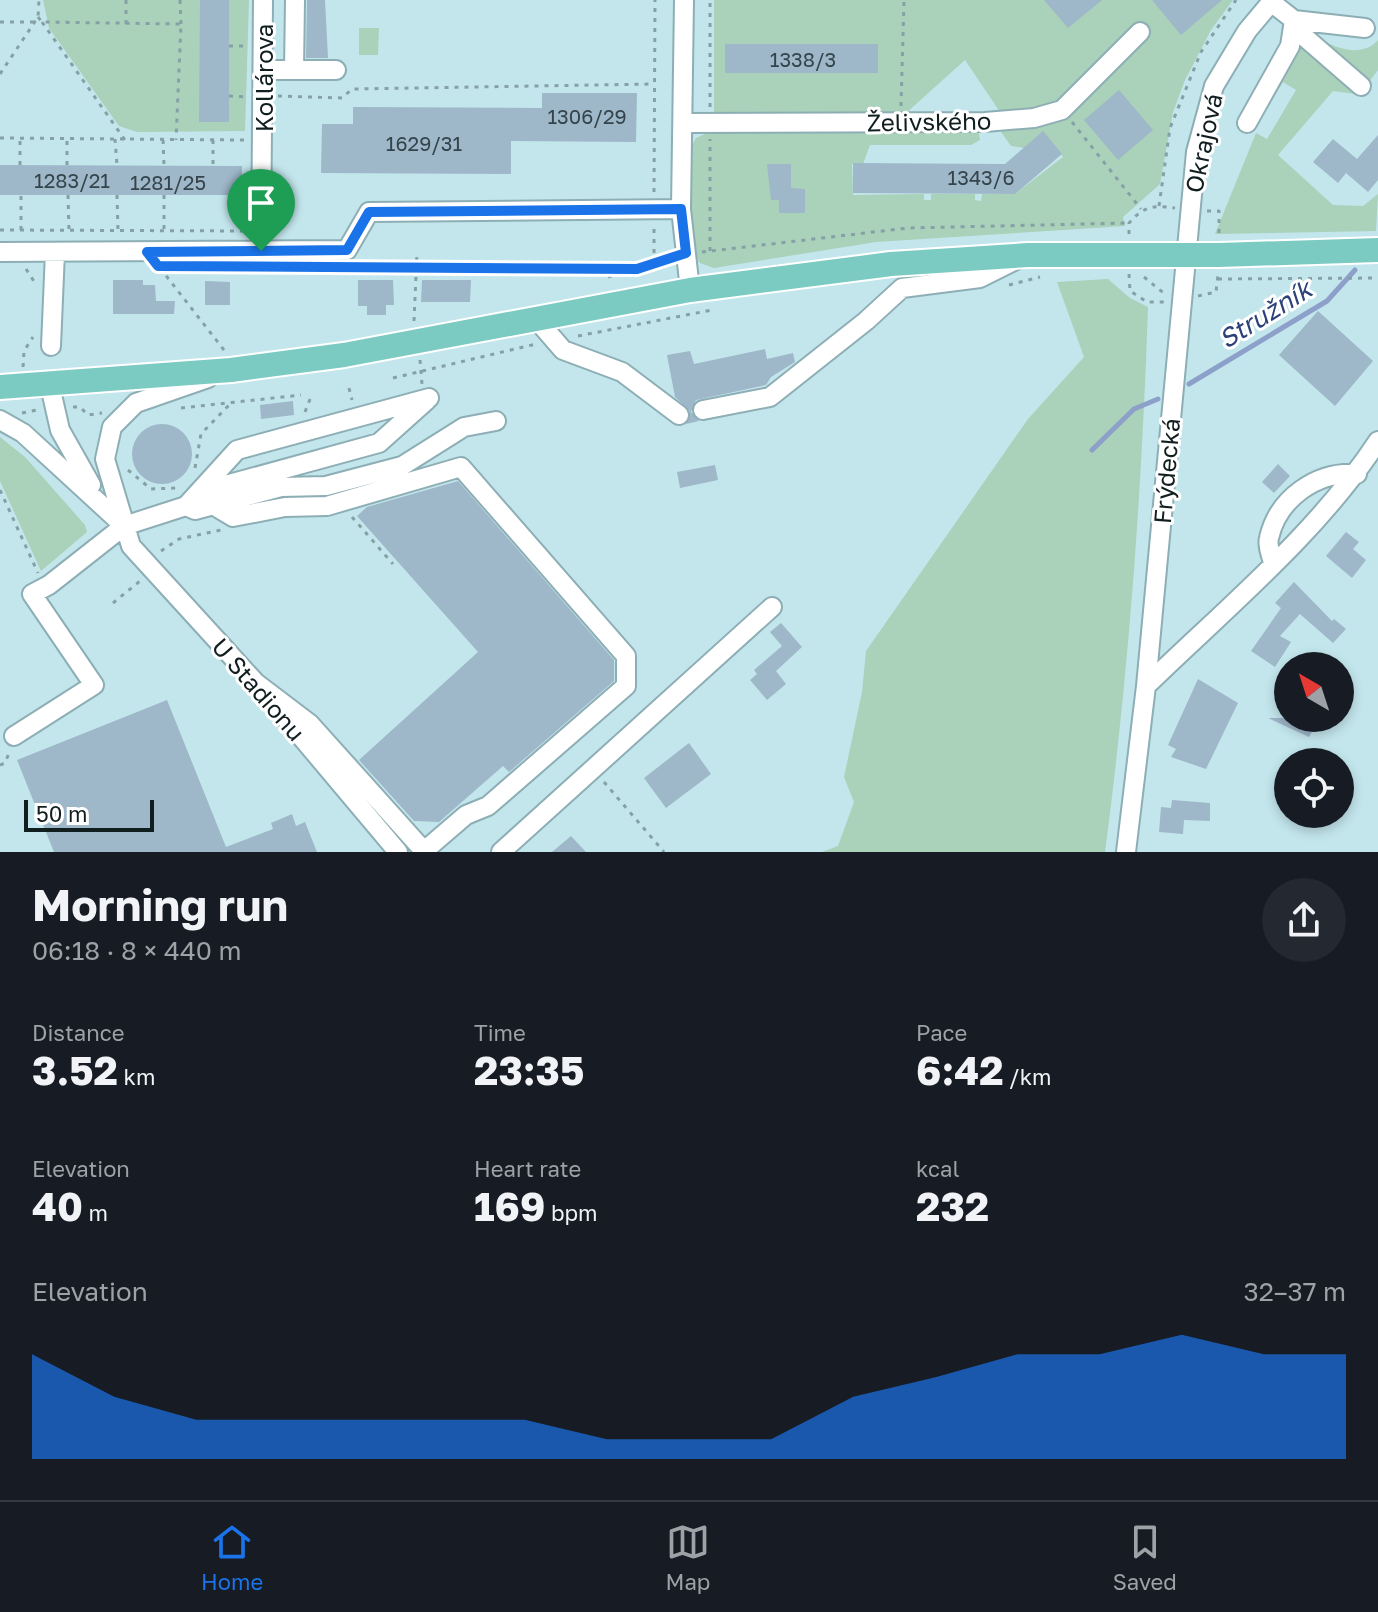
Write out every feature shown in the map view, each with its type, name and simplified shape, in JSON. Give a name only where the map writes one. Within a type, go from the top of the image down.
[{"type":"main road","points":[[0,387],[48,397],[228,360],[416,344],[690,290],[891,264],[1028,255],[1378,250]]},
{"type":"street","name":"Kollárova","points":[[261,251],[263,0]]},
{"type":"street","points":[[294,70],[295,0]]},
{"type":"street","points":[[684,0],[681,209],[690,290]]},
{"type":"street","points":[[1272,1],[1361,86]]},
{"type":"street","name":"Okrajová","points":[[1184,255],[1196,152],[1214,86],[1247,31],[1272,1]]},
{"type":"street","points":[[1293,23],[1365,28]]},
{"type":"street","points":[[1247,123],[1290,46],[1293,23]]},
{"type":"street","points":[[1062,110],[1140,32]]},
{"type":"street","points":[[263,70],[336,70]]},
{"type":"street","name":"Želivského","points":[[684,123],[1022,119],[1062,110]]},
{"type":"street","points":[[0,252],[347,250],[369,212],[681,209]]},
{"type":"street","points":[[51,346],[55,252]]},
{"type":"street","points":[[703,410],[770,397],[866,321],[902,288],[980,278],[1028,255]]},
{"type":"street","name":"Frýdecká","points":[[1126,852],[1146,686],[1184,255]]},
{"type":"street","points":[[537,320],[563,350],[622,372],[679,415]]},
{"type":"street","name":"U Stadionu","points":[[228,360],[136,403],[112,427],[105,459],[124,526],[145,571],[256,683],[398,852]]},
{"type":"street","name":"U Stadionu","points":[[48,397],[69,451],[82,473],[124,526]]},
{"type":"street","points":[[14,736],[94,685],[32,594],[49,585],[124,526],[189,494],[379,443],[429,398],[237,450],[189,494]]},
{"type":"street","name":"U Stadionu","points":[[8,419],[124,526]]},
{"type":"street","points":[[189,494],[195,510],[281,487],[326,486],[402,466],[464,427],[496,421]]},
{"type":"street","points":[[1146,686],[1273,563],[1357,474],[1378,441]]},
{"type":"street","points":[[213,505],[233,517],[285,507],[327,506],[461,467],[626,656],[626,686],[488,806],[466,815],[424,851],[310,724],[256,683]]},
{"type":"street","points":[[1273,563],[1268,541],[1280,513],[1303,486],[1337,472],[1357,474]]},
{"type":"street","points":[[501,852],[772,607]]},
{"type":"path","points":[[0,74],[37,20],[39,0]]},
{"type":"path","points":[[126,0],[126,24]]},
{"type":"path","points":[[176,140],[180,0]]},
{"type":"path","points":[[654,263],[655,0]]},
{"type":"path","points":[[901,122],[904,0]]},
{"type":"path","points":[[1159,206],[1170,128],[1201,52],[1236,0]]},
{"type":"path","points":[[0,22],[37,20],[181,24]]},
{"type":"path","points":[[42,22],[125,140]]},
{"type":"path","points":[[229,46],[236,46]]},
{"type":"path","points":[[262,96],[342,98],[352,89],[654,84]]},
{"type":"path","points":[[229,96],[236,97]]},
{"type":"path","points":[[1062,110],[1141,209]]},
{"type":"path","points":[[0,138],[262,141]]},
{"type":"path","points":[[20,139],[20,165]]},
{"type":"path","points":[[67,139],[67,165]]},
{"type":"path","points":[[115,139],[117,165]]},
{"type":"path","points":[[163,140],[164,165]]},
{"type":"path","points":[[213,140],[213,166]]},
{"type":"path","points":[[21,195],[21,230]]},
{"type":"path","points":[[68,195],[69,231]]},
{"type":"path","points":[[117,195],[118,231]]},
{"type":"path","points":[[164,195],[164,231]]},
{"type":"path","points":[[608,277],[686,253],[908,228],[1129,223]]},
{"type":"path","points":[[0,230],[262,230]]},
{"type":"path","points":[[414,323],[417,253]]},
{"type":"path","points":[[19,266],[26,269],[38,291]]},
{"type":"path","points":[[173,266],[158,266],[228,360]]},
{"type":"path","points":[[340,267],[637,269]]},
{"type":"path","points":[[1129,274],[1153,282],[1166,295]]},
{"type":"path","points":[[1007,286],[1053,277]]},
{"type":"path","points":[[1218,279],[1378,278]]},
{"type":"path","points":[[393,378],[554,340],[723,308]]},
{"type":"path","points":[[24,374],[24,351],[36,329]]},
{"type":"path","points":[[419,356],[422,371]]},
{"type":"path","points":[[349,388],[354,408]]},
{"type":"path","points":[[301,423],[312,394]]},
{"type":"path","points":[[173,409],[301,395]]},
{"type":"path","points":[[8,419],[48,397]]},
{"type":"path","points":[[194,472],[201,434],[232,403]]},
{"type":"path","points":[[63,408],[80,407],[88,415],[111,412]]},
{"type":"path","points":[[128,470],[151,489],[189,494]]},
{"type":"path","points":[[0,490],[39,577]]},
{"type":"path","points":[[347,511],[393,564]]},
{"type":"path","points":[[113,603],[179,539],[233,528]]},
{"type":"path","points":[[178,530],[179,539]]},
{"type":"path","points":[[593,770],[664,852]]},
{"type":"green space","points":[[43,0],[249,0],[245,131],[137,132],[119,126],[49,28]]},
{"type":"green space","points":[[714,0],[1233,0],[1211,30],[1185,80],[1173,112],[1160,184],[1123,217],[1125,226],[876,242],[714,268],[700,263],[690,251],[690,149],[696,138],[718,128],[978,130],[980,140],[971,145],[870,145],[863,164],[852,164],[853,195],[924,194],[924,200],[931,200],[931,194],[975,194],[975,200],[981,201],[982,194],[1015,194],[1063,157],[1043,132],[1024,148],[1011,146],[1001,132],[1002,115],[965,60],[905,114],[714,112]]},
{"type":"green space","points":[[1300,25],[1339,48],[1360,50],[1378,40],[1378,70],[1362,91],[1364,95],[1333,91],[1278,155],[1333,205],[1363,206],[1378,194],[1376,231],[1215,234],[1256,133],[1267,139],[1296,90],[1283,82],[1265,112]]},
{"type":"green space","points":[[359,28],[379,28],[378,55],[359,55]]},
{"type":"green space","points":[[1108,279],[1130,298],[1148,307],[1133,580],[1105,852],[822,852],[838,846],[854,802],[844,777],[862,692],[866,651],[1028,419],[1084,357],[1057,282]]},
{"type":"green space","points":[[0,437],[25,457],[85,525],[87,532],[41,571],[0,481]]},
{"type":"building","points":[[200,0],[229,0],[229,122],[199,122]]},
{"type":"building","points":[[307,0],[325,0],[328,58],[306,58]]},
{"type":"building","points":[[1044,0],[1102,0],[1068,28]]},
{"type":"building","points":[[1152,0],[1222,0],[1181,35]]},
{"type":"building","points":[[725,44],[878,44],[878,73],[725,73]]},
{"type":"building","points":[[1119,90],[1153,130],[1118,160],[1084,120]]},
{"type":"building","points":[[542,93],[637,93],[636,142],[511,141],[511,174],[321,173],[322,124],[353,124],[353,107],[542,108]]},
{"type":"building","points":[[1043,131],[1062,154],[1015,194],[853,193],[853,163],[1005,164]]},
{"type":"building","points":[[1378,135],[1378,180],[1368,192],[1346,173],[1338,183],[1313,162],[1333,139],[1357,159]]},
{"type":"building","points":[[767,164],[791,164],[791,188],[805,189],[805,213],[779,213],[779,200],[771,200]]},
{"type":"building","points":[[0,165],[242,166],[241,195],[0,195]]},
{"type":"building","points":[[113,280],[143,280],[143,285],[155,285],[156,301],[175,301],[174,314],[113,314]]},
{"type":"building","points":[[358,280],[393,280],[394,305],[386,305],[386,315],[367,315],[367,306],[358,306]]},
{"type":"building","points":[[422,280],[471,280],[470,302],[421,302]]},
{"type":"building","points":[[205,281],[230,282],[230,305],[205,305]]},
{"type":"building","points":[[1318,311],[1373,361],[1335,406],[1279,355]]},
{"type":"building","points":[[765,349],[767,359],[793,353],[795,362],[771,377],[766,385],[696,400],[691,412],[699,421],[686,424],[690,411],[675,397],[667,355],[690,351],[694,364]]},
{"type":"building","points":[[293,401],[294,415],[261,419],[260,405]]},
{"type":"building","points":[[162,424],[183,433],[192,454],[183,475],[162,484],[141,475],[132,454],[141,433]]},
{"type":"building","points":[[1278,464],[1290,476],[1274,493],[1262,482]]},
{"type":"building","points":[[715,465],[718,480],[680,488],[677,472]]},
{"type":"building","points":[[458,481],[614,660],[614,681],[509,772],[503,766],[439,822],[414,821],[359,760],[478,652],[357,516],[367,507]]},
{"type":"building","points":[[1346,532],[1359,542],[1353,549],[1366,560],[1352,578],[1326,556]]},
{"type":"building","points":[[1294,582],[1332,621],[1334,619],[1346,629],[1333,643],[1300,614],[1280,636],[1291,642],[1285,652],[1274,652],[1274,666],[1251,651],[1281,608],[1275,603]]},
{"type":"building","points":[[781,623],[802,647],[776,671],[786,684],[767,700],[750,680],[757,674],[754,670],[782,646],[770,632]]},
{"type":"building","points":[[1198,679],[1238,703],[1206,769],[1171,757],[1176,749],[1168,745]]},
{"type":"building","points":[[167,700],[226,847],[273,829],[271,823],[292,814],[296,826],[305,822],[317,852],[54,852],[17,760]]},
{"type":"building","points":[[689,743],[711,774],[666,808],[644,778]]},
{"type":"building","points":[[1172,800],[1210,803],[1210,821],[1184,820],[1183,834],[1159,832],[1161,807],[1171,808]]},
{"type":"building","points":[[571,836],[586,852],[552,852]]},
{"type":"waterway","name":"Stružník","points":[[1189,384],[1327,301],[1355,270]]},
{"type":"waterway","name":"Stružník","points":[[1092,450],[1134,409],[1158,399]]},
{"type":"route","points":[[681,209],[686,253],[637,269],[158,266],[147,252],[261,251],[347,250],[369,212],[557,213],[681,209]]}]
